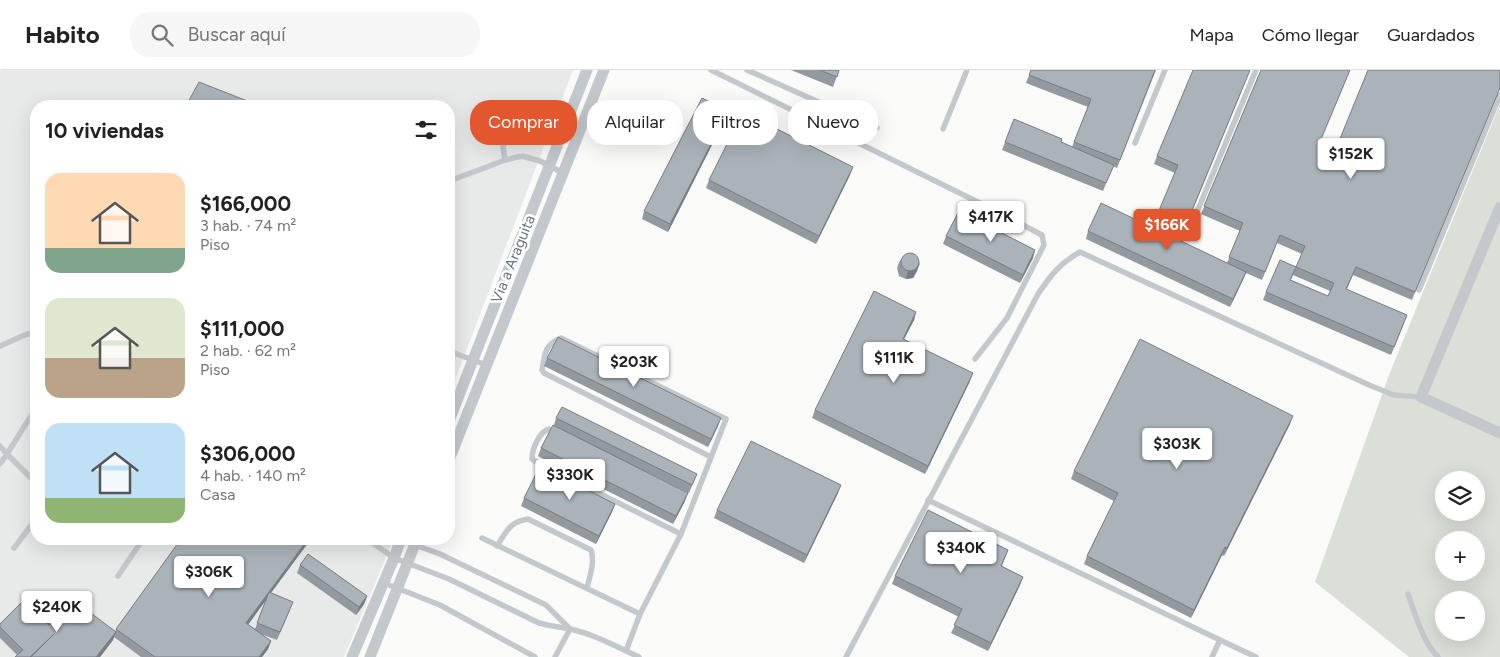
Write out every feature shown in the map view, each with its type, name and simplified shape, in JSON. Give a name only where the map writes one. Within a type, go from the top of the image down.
[{"type":"street","name":"Via a Araguita","points":[[455,406],[587,70]]},
{"type":"street","name":"Via a Araguita","points":[[455,445],[604,70]]},
{"type":"street","points":[[1500,207],[1421,398],[1500,433]]},
{"type":"street","points":[[352,657],[399,545]]},
{"type":"street","points":[[370,657],[415,545]]},
{"type":"lane","points":[[711,70],[1042,235],[1044,245],[1007,318],[975,359]]},
{"type":"lane","points":[[747,70],[814,100]]},
{"type":"lane","points":[[943,129],[967,70]]},
{"type":"lane","points":[[1135,143],[1165,70]]},
{"type":"lane","points":[[1189,230],[1256,70]]},
{"type":"lane","points":[[1419,290],[1500,95]]},
{"type":"lane","points":[[504,145],[504,160]]},
{"type":"lane","points":[[455,179],[504,160],[522,156],[540,161],[563,173]]},
{"type":"lane","points":[[846,657],[1038,294],[1052,273],[1080,252],[1369,385],[1394,394],[1421,398]]},
{"type":"lane","points":[[0,346],[30,334]]},
{"type":"lane","points":[[626,651],[640,614],[681,534],[726,419],[561,338],[552,342],[546,351],[542,370],[544,373],[711,457]]},
{"type":"lane","points":[[455,354],[486,365]]},
{"type":"lane","points":[[0,464],[30,417]]},
{"type":"lane","points":[[566,436],[549,428],[544,430],[532,454],[532,458],[536,462],[681,534]]},
{"type":"lane","points":[[0,446],[30,478]]},
{"type":"lane","points":[[686,495],[694,499]]},
{"type":"lane","points":[[928,500],[1256,657]]},
{"type":"lane","points":[[498,546],[508,528],[516,521],[528,519],[591,550],[593,558],[587,588]]},
{"type":"lane","points":[[14,548],[30,527]]},
{"type":"lane","points":[[482,538],[640,614]]},
{"type":"lane","points":[[118,576],[140,545]]},
{"type":"lane","points":[[376,545],[394,558],[449,579],[539,623],[570,629],[598,638],[639,657]]},
{"type":"lane","points":[[422,545],[546,605],[570,629]]},
{"type":"lane","points":[[384,583],[440,605],[535,657]]},
{"type":"lane","points":[[1408,594],[1418,622],[1438,657]]},
{"type":"lane","points":[[554,657],[570,629]]},
{"type":"lane","points":[[1212,657],[1220,640]]},
{"type":"shaded area","points":[[573,70],[562,100],[470,100],[470,145],[544,145],[455,380],[455,100],[30,100],[30,545],[391,545],[344,657],[0,657],[0,71]]},
{"type":"shaded area","points":[[1500,104],[1500,657],[1409,657],[1315,582],[1389,375]]},
{"type":"building","points":[[820,70],[839,70],[837,77]]},
{"type":"building","points":[[1031,70],[1155,70],[1120,160],[1074,142],[1091,99],[1029,75]]},
{"type":"building","points":[[1193,70],[1250,70],[1186,225],[1158,213],[1178,165],[1157,156]]},
{"type":"building","points":[[1261,70],[1350,70],[1319,144],[1335,151],[1368,70],[1500,70],[1500,88],[1415,292],[1356,267],[1346,289],[1407,315],[1394,347],[1266,292],[1280,260],[1296,267],[1305,246],[1280,235],[1265,272],[1229,257],[1243,223],[1204,206]],"holes":[[[1296,267],[1334,283],[1328,296],[1290,280]]]},
{"type":"building","points":[[199,82],[245,100],[189,100]]},
{"type":"building","points":[[693,116],[693,145],[711,145],[670,224],[644,211],[678,145],[683,145],[683,135]]},
{"type":"building","points":[[1014,119],[1062,139],[1061,142],[1114,165],[1106,183],[1005,142]]},
{"type":"building","points":[[778,130],[788,134],[788,145],[809,145],[853,167],[819,236],[709,180],[726,145],[778,145]]},
{"type":"building","points":[[1101,203],[1246,272],[1233,299],[1088,231]]},
{"type":"building","points":[[959,211],[1035,250],[1023,275],[946,236]]},
{"type":"building","points":[[906,253],[914,253],[919,258],[917,269],[906,271],[901,266],[901,258]]},
{"type":"building","points":[[874,291],[916,312],[903,339],[973,373],[928,466],[815,410]]},
{"type":"building","points":[[558,337],[721,418],[711,439],[547,358]]},
{"type":"building","points":[[1140,339],[1293,416],[1194,610],[1087,556],[1118,493],[1074,471]]},
{"type":"building","points":[[562,407],[697,474],[692,485],[556,418]]},
{"type":"building","points":[[553,425],[688,493],[676,516],[541,448]]},
{"type":"building","points":[[751,441],[841,485],[807,555],[717,510]]},
{"type":"building","points":[[540,466],[615,504],[599,536],[524,498]]},
{"type":"building","points":[[928,510],[1008,550],[1001,566],[1023,577],[991,643],[954,625],[962,609],[895,576]]},
{"type":"building","points":[[177,545],[304,545],[246,623],[271,641],[259,657],[155,657],[116,629]]},
{"type":"building","points":[[308,554],[367,596],[359,607],[300,565]]},
{"type":"building","points":[[269,592],[293,602],[280,632],[257,623]]},
{"type":"building","points":[[24,600],[49,625],[54,619],[49,614],[59,604],[72,617],[83,607],[116,632],[96,657],[31,657],[54,634],[30,657],[15,657],[23,650],[0,627],[0,624]]}]
